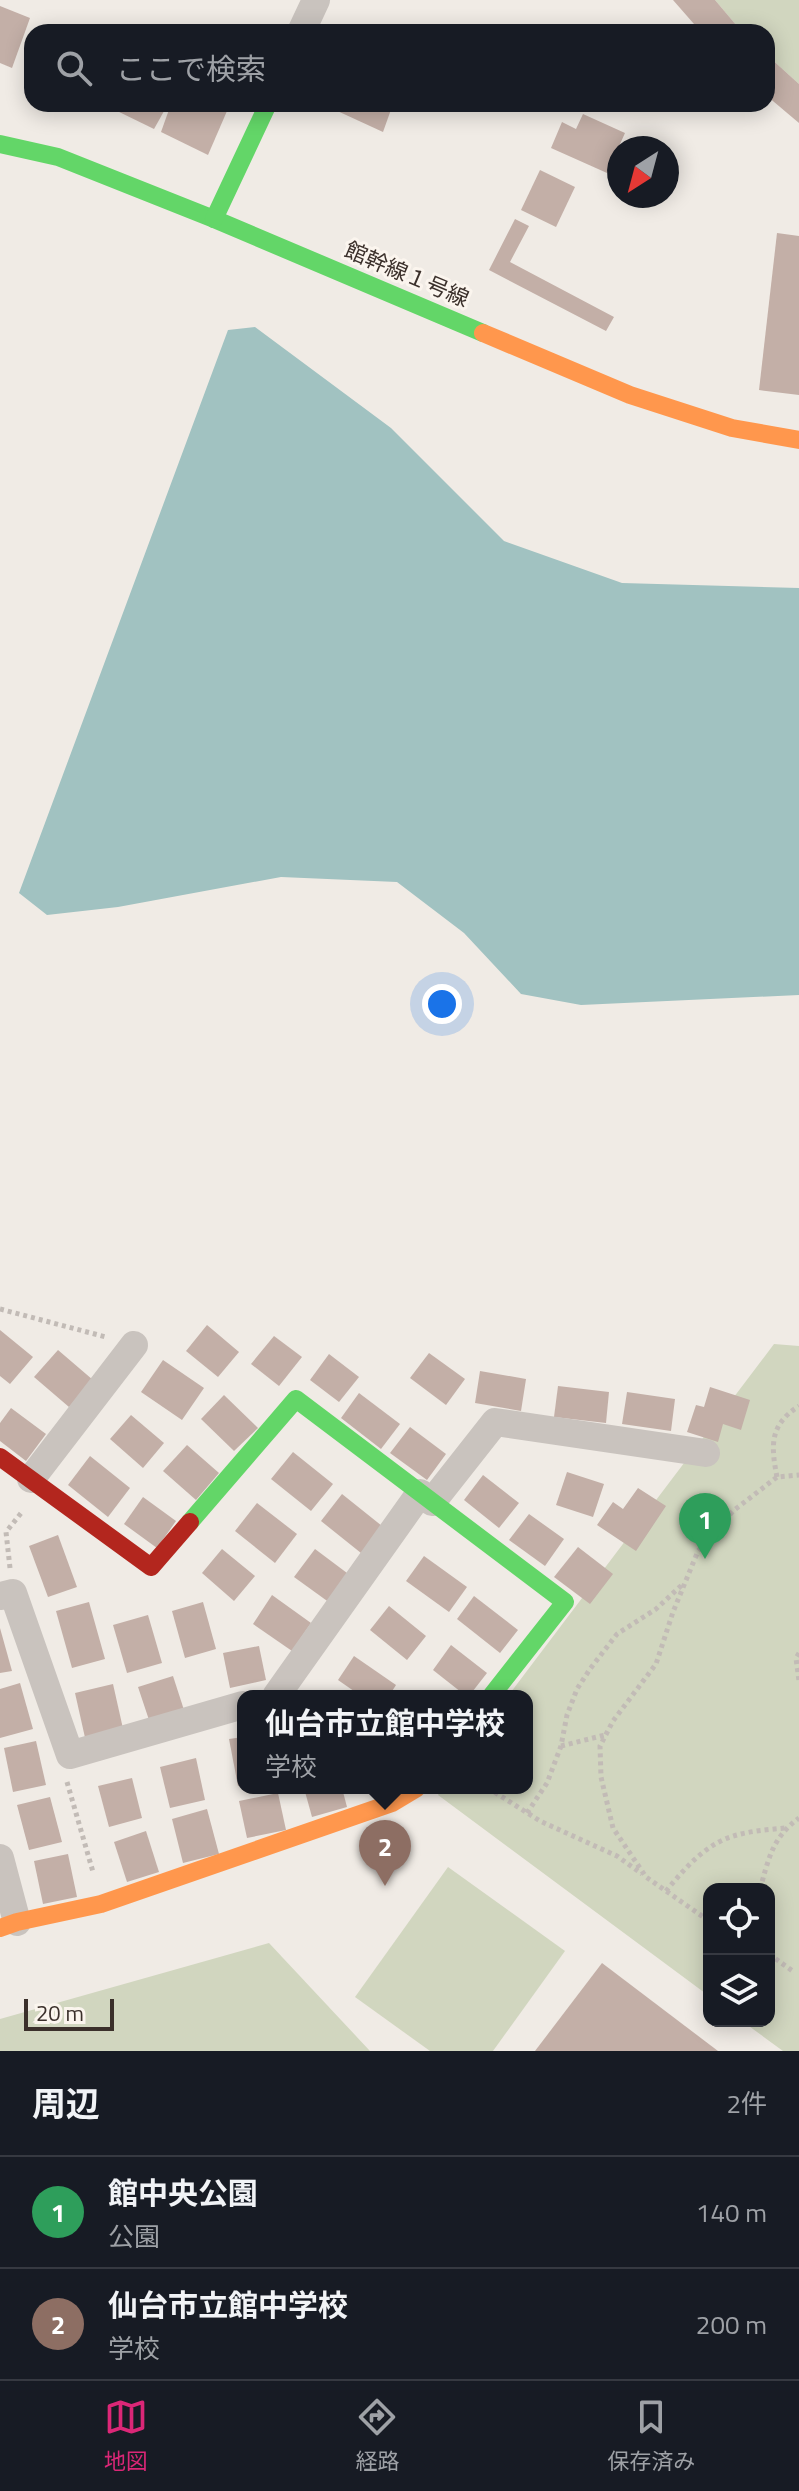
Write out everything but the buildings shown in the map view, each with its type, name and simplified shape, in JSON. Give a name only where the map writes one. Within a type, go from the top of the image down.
[{"type":"street","points":[[305,24],[316,0]]},
{"type":"street","points":[[214,219],[264,112]]},
{"type":"street","name":"館幹線１号線","points":[[0,144],[58,157],[214,219],[630,395],[732,428],[799,440]]},
{"type":"street","points":[[36,1483],[134,1345]]},
{"type":"street","points":[[0,1457],[151,1567],[296,1399],[565,1602],[496,1690]]},
{"type":"street","points":[[281,1690],[426,1497],[495,1422],[706,1453]]},
{"type":"street","points":[[6,1594],[70,1755],[237,1707]]},
{"type":"street","points":[[0,1858],[9,1925],[101,1904],[392,1803],[407,1794]]},
{"type":"path","points":[[0,1309],[134,1345]]},
{"type":"path","points":[[777,1477],[772,1451],[777,1429],[785,1417],[799,1406]]},
{"type":"path","points":[[646,1877],[613,1828],[601,1777],[600,1746],[613,1721],[656,1664],[698,1551],[733,1511],[777,1477],[799,1475]]},
{"type":"path","points":[[6,1594],[6,1532],[36,1483]]},
{"type":"path","points":[[527,1813],[547,1783],[561,1746],[567,1715],[577,1689],[590,1669],[617,1634],[656,1609],[685,1582]]},
{"type":"path","points":[[799,1653],[796,1658],[799,1681]]},
{"type":"path","points":[[561,1746],[606,1735]]},
{"type":"path","points":[[70,1755],[67,1779],[101,1904]]},
{"type":"path","points":[[497,1794],[586,1844],[617,1856],[703,1917]]},
{"type":"path","points":[[762,1883],[771,1848],[785,1828],[799,1818]]},
{"type":"path","points":[[666,1891],[680,1874],[717,1842],[756,1831],[785,1828]]},
{"type":"path","points":[[770,1955],[794,1972]]},
{"type":"green space","points":[[715,0],[799,0],[799,84],[775,62],[775,24],[735,24]]},
{"type":"green space","points":[[774,1344],[799,1346],[799,2051],[783,2051],[750,2027],[775,2027],[775,1883],[703,1883],[703,1992],[438,1795],[533,1794],[533,1690],[513,1690]]},
{"type":"green space","points":[[448,1867],[565,1951],[493,2051],[430,2051],[355,1997]]},
{"type":"green space","points":[[269,1943],[370,2051],[0,2051],[0,2019]]},
{"type":"water","points":[[255,327],[391,428],[504,541],[622,583],[799,588],[799,995],[581,1005],[521,994],[464,933],[397,882],[281,877],[118,907],[47,915],[19,893],[228,330]]},
{"type":"traffic: fast","points":[[214,219],[264,112]]},
{"type":"traffic: fast","points":[[0,144],[58,157],[214,219],[483,333]]},
{"type":"traffic: fast","points":[[190,1522],[296,1399],[565,1602],[496,1690]]},
{"type":"traffic: slow","points":[[483,333],[630,395],[732,428],[799,440]]},
{"type":"traffic: slow","points":[[0,1928],[101,1904],[392,1803],[407,1794]]},
{"type":"traffic: jam","points":[[0,1457],[151,1567],[190,1522]]},
{"type":"place","name":"館中央公園","points":[[705,1559]]},
{"type":"place","name":"仙台市立館中学校","points":[[385,1886]]}]
